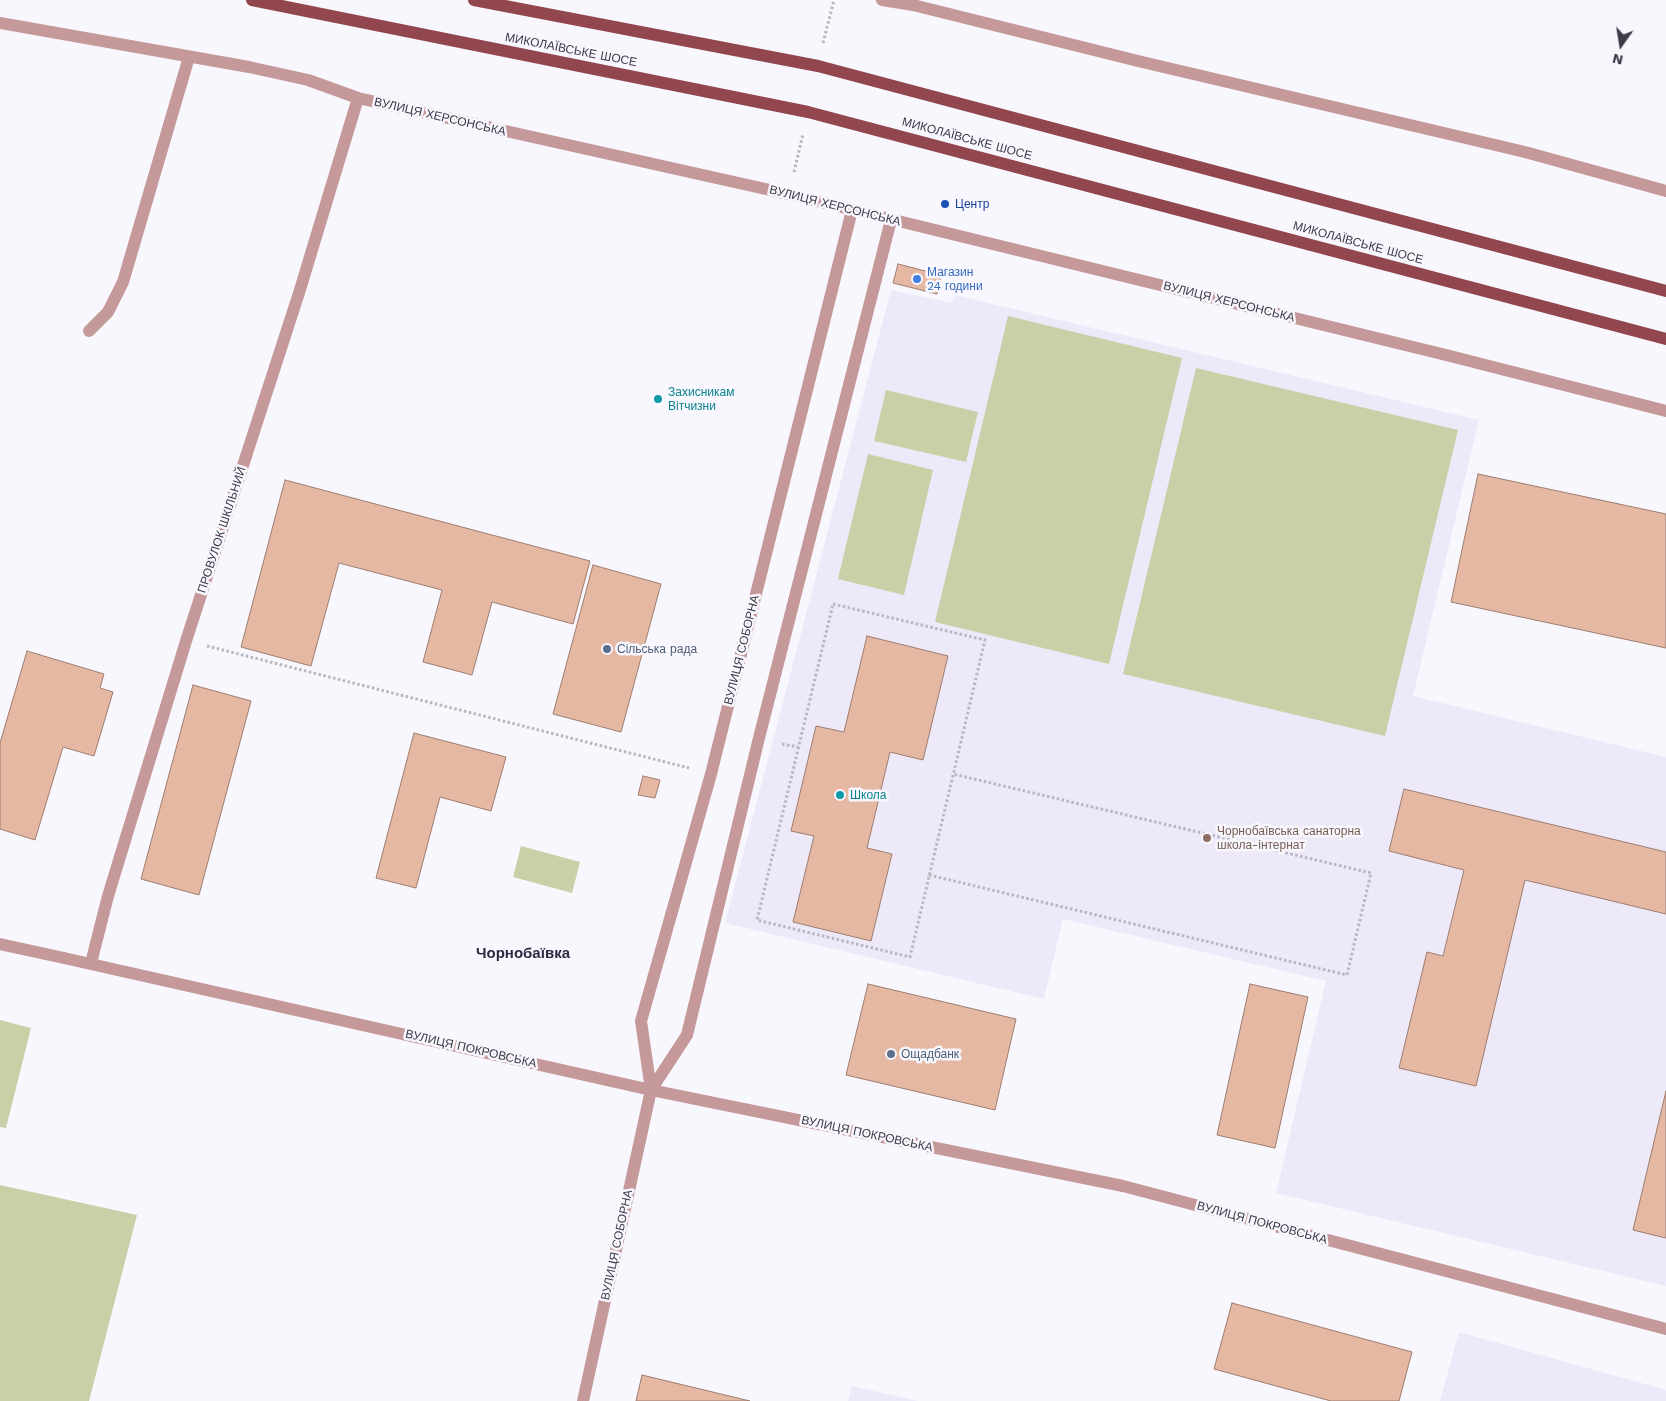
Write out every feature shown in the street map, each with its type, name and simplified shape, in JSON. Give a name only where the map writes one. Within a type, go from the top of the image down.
[{"type":"main road","name":"МИКОЛАЇВСЬКЕ ШОСЕ","points":[[252,0],[808,112],[1666,338]]},
{"type":"main road","points":[[474,0],[818,66],[1666,291]]},
{"type":"street","points":[[882,0],[913,2],[1147,63],[1525,152],[1666,190]]},
{"type":"street","name":"ВУЛИЦЯ ХЕРСОНСЬКА","points":[[0,23],[249,67],[308,80],[358,98],[788,194],[1446,355],[1666,411]]},
{"type":"street","points":[[89,331],[108,312],[123,282],[190,57]]},
{"type":"street","name":"ПРОВУЛОК ШКІЛЬНИЙ","points":[[92,963],[108,896],[186,641],[299,293],[358,98]]},
{"type":"street","name":"ВУЛИЦЯ СОБОРНА","points":[[583,1401],[651,1090],[641,1021],[711,774],[852,210]]},
{"type":"street","name":"ВУЛИЦЯ СОБОРНА","points":[[651,1090],[687,1035],[762,729],[891,220]]},
{"type":"street","name":"ВУЛИЦЯ ПОКРОВСЬКА","points":[[0,944],[92,963],[651,1090],[1123,1186],[1666,1328]]},
{"type":"path","points":[[833,604],[985,640],[929,875],[910,957],[757,920],[833,604]]},
{"type":"path","points":[[186,641],[711,774]]},
{"type":"path","points":[[929,875],[1347,975],[1369,883],[1371,874],[953,774]]},
{"type":"shaded area","name":"Чорнобаївська санаторна школа-інтернат","points":[[891,290],[952,303],[955,295],[1479,420],[1413,696],[1666,757],[1666,1286],[1276,1193],[1326,981],[1063,919],[1044,999],[725,923]]},
{"type":"shaded area","points":[[1459,1332],[1666,1390],[1666,1401],[1440,1401]]},
{"type":"shaded area","points":[[852,1386],[918,1401],[848,1401]]},
{"type":"green space","points":[[1008,316],[1182,358],[1109,664],[935,622]]},
{"type":"green space","points":[[1196,368],[1458,430],[1385,736],[1123,674]]},
{"type":"green space","points":[[886,390],[978,412],[966,462],[874,441]]},
{"type":"green space","points":[[868,454],[933,470],[904,595],[838,579]]},
{"type":"green space","points":[[521,846],[580,862],[572,893],[513,877]]},
{"type":"green space","points":[[0,1020],[31,1028],[6,1128],[0,1127]]},
{"type":"green space","points":[[0,1185],[137,1215],[89,1401],[0,1401]]},
{"type":"building","name":"Магазин 24 години","points":[[898,264],[941,275],[937,294],[893,283]]},
{"type":"building","points":[[1478,474],[1666,514],[1666,648],[1451,602]]},
{"type":"building","points":[[285,480],[590,561],[573,624],[492,602],[472,675],[423,662],[442,590],[339,563],[311,666],[241,647]]},
{"type":"building","name":"Сільська рада","points":[[593,565],[661,584],[621,732],[553,714]]},
{"type":"building","name":"Школа","points":[[867,636],[948,656],[923,760],[890,752],[867,848],[892,854],[871,941],[793,922],[814,836],[791,831],[816,726],[844,732]]},
{"type":"building","points":[[27,651],[104,674],[100,688],[113,692],[94,756],[63,747],[35,840],[0,829],[0,743]]},
{"type":"building","points":[[193,685],[251,701],[199,895],[141,879]]},
{"type":"building","points":[[414,733],[506,757],[491,811],[440,797],[416,888],[376,878]]},
{"type":"building","points":[[643,776],[660,780],[655,798],[638,795]]},
{"type":"building","points":[[1404,789],[1666,852],[1666,914],[1525,880],[1476,1086],[1399,1068],[1427,952],[1443,956],[1464,870],[1389,851]]},
{"type":"building","points":[[868,984],[1016,1019],[995,1110],[846,1075]]},
{"type":"building","points":[[1250,984],[1308,997],[1275,1148],[1217,1135]]},
{"type":"building","points":[[1666,1091],[1666,1238],[1633,1230]]},
{"type":"building","points":[[1232,1303],[1412,1352],[1399,1401],[1331,1401],[1214,1369]]},
{"type":"building","points":[[642,1375],[750,1401],[636,1401]]},
{"type":"place","name":"Центр","points":[[945,204]]},
{"type":"place","name":"Магазин 24 години","points":[[917,279]]},
{"type":"place","name":"Захисникам Вітчизни","points":[[658,399]]},
{"type":"place","name":"Сільська рада","points":[[607,649]]},
{"type":"place","name":"Школа","points":[[840,795]]},
{"type":"place","name":"Чорнобаївська санаторна школа-інтернат","points":[[1207,838]]},
{"type":"place","name":"Ощадбанк","points":[[891,1054]]},
{"type":"district","name":"Чорнобаївка","points":[[523,954]]}]
